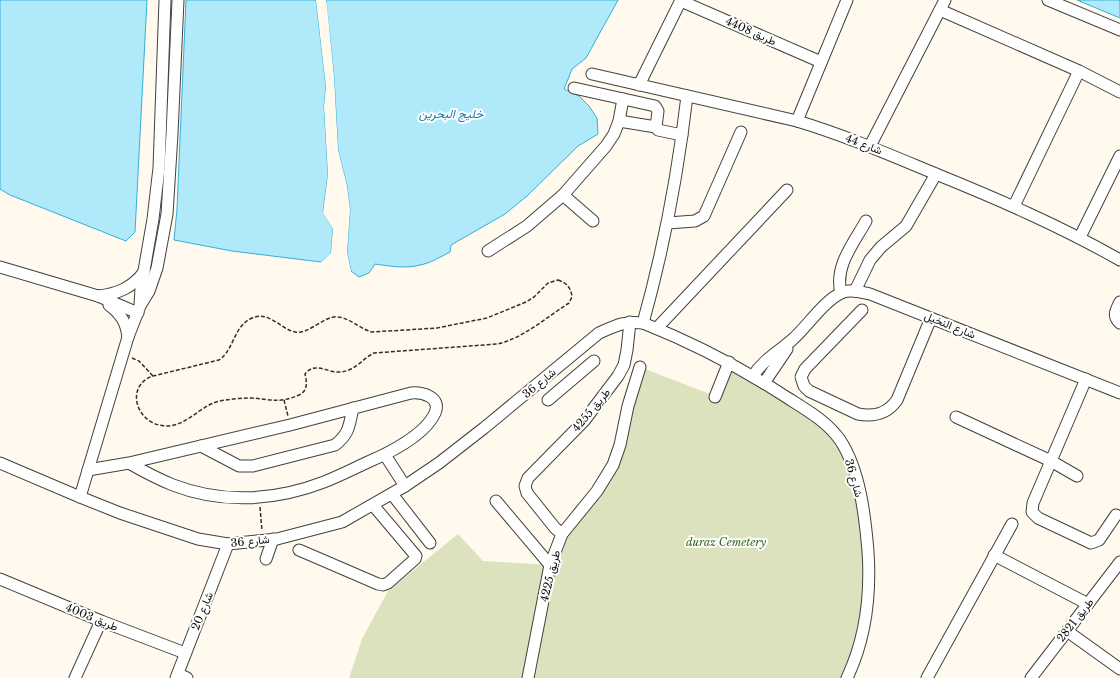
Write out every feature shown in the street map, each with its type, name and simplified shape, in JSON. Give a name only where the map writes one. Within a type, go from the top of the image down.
[{"type":"street","points":[[139,309],[153,219],[158,168],[165,0]]},
{"type":"street","points":[[80,497],[128,337],[152,282],[160,253],[169,194],[178,0]]},
{"type":"street","name":"طريق 4408","points":[[639,85],[681,0],[821,62]]},
{"type":"street","points":[[797,121],[847,0]]},
{"type":"street","points":[[870,146],[945,0]]},
{"type":"street","points":[[1048,0],[1120,30]]},
{"type":"street","points":[[940,10],[1079,71],[1120,92]]},
{"type":"street","points":[[1014,206],[1079,71]]},
{"type":"street","name":"شارع 44","points":[[592,74],[797,121],[870,146],[1014,206],[1080,237],[1120,260]]},
{"type":"street","points":[[574,88],[656,107],[658,111],[656,127]]},
{"type":"street","points":[[644,323],[668,223],[687,96]]},
{"type":"street","points":[[488,251],[527,226],[563,195],[610,140],[619,121],[623,99]]},
{"type":"street","points":[[619,121],[656,127],[659,131],[682,135]]},
{"type":"street","points":[[668,223],[695,221],[701,219],[706,214],[741,132]]},
{"type":"street","points":[[1080,237],[1120,156]]},
{"type":"street","points":[[855,290],[870,260],[881,247],[906,226],[936,174]]},
{"type":"street","points":[[657,328],[787,190]]},
{"type":"street","points":[[563,195],[593,221]]},
{"type":"street","points":[[841,293],[839,276],[842,264],[866,221]]},
{"type":"street","points":[[0,267],[98,296],[122,299],[139,309]]},
{"type":"street","points":[[98,296],[123,291],[139,279],[145,271]]},
{"type":"street","name":"شارع النخيل","points":[[753,376],[765,361],[792,340],[822,308],[841,293],[849,290],[855,290],[870,294],[1120,393]]},
{"type":"street","points":[[98,296],[119,312],[123,319],[128,337]]},
{"type":"street","points":[[1120,302],[1116,309],[1115,315],[1117,321],[1120,323]]},
{"type":"street","points":[[862,310],[805,369],[801,377],[804,386],[809,391],[862,415],[875,415],[882,413],[897,400],[931,318]]},
{"type":"street","name":"شارع 36","points":[[0,463],[80,497],[198,539],[228,544],[268,540],[342,522],[373,505],[405,486],[438,463],[484,428],[600,333],[618,324],[630,322],[644,323],[729,362],[753,376],[814,414],[840,440],[853,467],[866,528],[868,562],[868,595],[864,630],[854,664],[847,678]]},
{"type":"street","name":"طريق 4255","points":[[562,534],[555,528],[527,493],[525,486],[528,478],[584,421],[618,376],[624,365],[628,350],[630,322]]},
{"type":"street","name":"شارع النخيل","points":[[764,383],[792,340]]},
{"type":"street","points":[[548,400],[594,361]]},
{"type":"street","points":[[715,396],[729,362]]},
{"type":"street","name":"طريق 4225","points":[[528,678],[550,565],[562,534],[597,491],[613,465],[620,446],[628,406],[640,367]]},
{"type":"street","points":[[545,378],[557,392]]},
{"type":"street","points":[[1086,379],[1032,506],[1032,512],[1035,516],[1091,543],[1099,540],[1116,515]]},
{"type":"street","points":[[88,470],[129,463],[290,425],[411,393],[422,393],[433,398],[436,403],[437,410],[433,418],[410,440],[385,455],[324,482],[287,493],[259,497],[232,498],[212,496],[167,482],[129,463]]},
{"type":"street","points":[[201,446],[240,466],[253,466],[335,445],[344,437],[349,428],[353,408]]},
{"type":"street","points":[[956,417],[1051,461],[1078,476]]},
{"type":"street","points":[[385,455],[405,486]]},
{"type":"street","points":[[392,494],[430,543]]},
{"type":"street","points":[[496,501],[550,565]]},
{"type":"street","points":[[299,550],[378,584],[383,585],[388,583],[416,556],[373,505]]},
{"type":"street","points":[[927,678],[1012,524]]},
{"type":"street","points":[[266,559],[268,540]]},
{"type":"street","name":"شارع 20","points":[[180,677],[185,653],[228,544]]},
{"type":"street","points":[[994,555],[1088,604]]},
{"type":"street","name":"طريق 2821","points":[[1031,678],[1120,562]]},
{"type":"street","name":"طريق 4003","points":[[0,579],[101,621],[185,653]]},
{"type":"street","points":[[75,678],[101,621]]},
{"type":"street","points":[[1067,631],[1120,669]]},
{"type":"path","points":[[558,280],[568,286],[572,297],[569,303],[507,342],[374,353],[352,369],[338,372],[313,368],[308,370],[305,374],[307,384],[306,389],[301,394],[284,400],[275,401],[251,398],[219,401],[176,425],[164,426],[154,423],[144,418],[137,408],[136,396],[140,384],[153,376],[218,360],[224,356],[228,350],[240,327],[249,319],[257,316],[267,317],[294,332],[306,330],[330,318],[337,317],[344,318],[372,332],[437,328],[487,318],[526,302],[553,281],[558,280]]},
{"type":"path","points":[[127,356],[139,361],[153,376]]},
{"type":"path","points":[[284,400],[290,425]]},
{"type":"path","points":[[259,497],[268,540]]},
{"type":"green space","name":"duraz Cemetery","points":[[729,362],[753,376],[840,440],[858,487],[868,595],[844,678],[349,678],[362,639],[388,591],[458,534],[483,561],[550,565],[562,534],[613,465],[640,367],[715,396]]},
{"type":"water","points":[[0,0],[147,0],[135,232],[126,241],[10,195],[0,189]]},
{"type":"water","points":[[186,0],[316,0],[326,87],[324,106],[328,174],[323,212],[333,229],[331,253],[321,262],[232,251],[174,240],[177,209]]},
{"type":"water","name":"خليج البحرين","points":[[326,0],[618,0],[586,58],[572,69],[564,89],[579,96],[589,106],[597,118],[598,134],[578,146],[527,196],[505,214],[451,245],[450,252],[424,264],[409,267],[375,264],[369,273],[359,277],[351,271],[347,252],[350,210],[347,186],[338,150],[334,77]]},
{"type":"water","points":[[1077,0],[1120,0],[1120,18]]},
{"type":"pier","points":[[316,0],[318,0],[328,87],[326,106],[330,174],[325,212],[335,229],[333,254],[323,262],[321,262],[331,253],[333,229],[323,213],[328,174],[324,106],[326,87]]},
{"type":"pier","points":[[324,0],[326,0],[327,6],[334,77],[338,150],[347,186],[350,210],[347,252],[351,271],[349,271],[345,253],[348,210],[345,187],[336,150],[332,77]]}]
